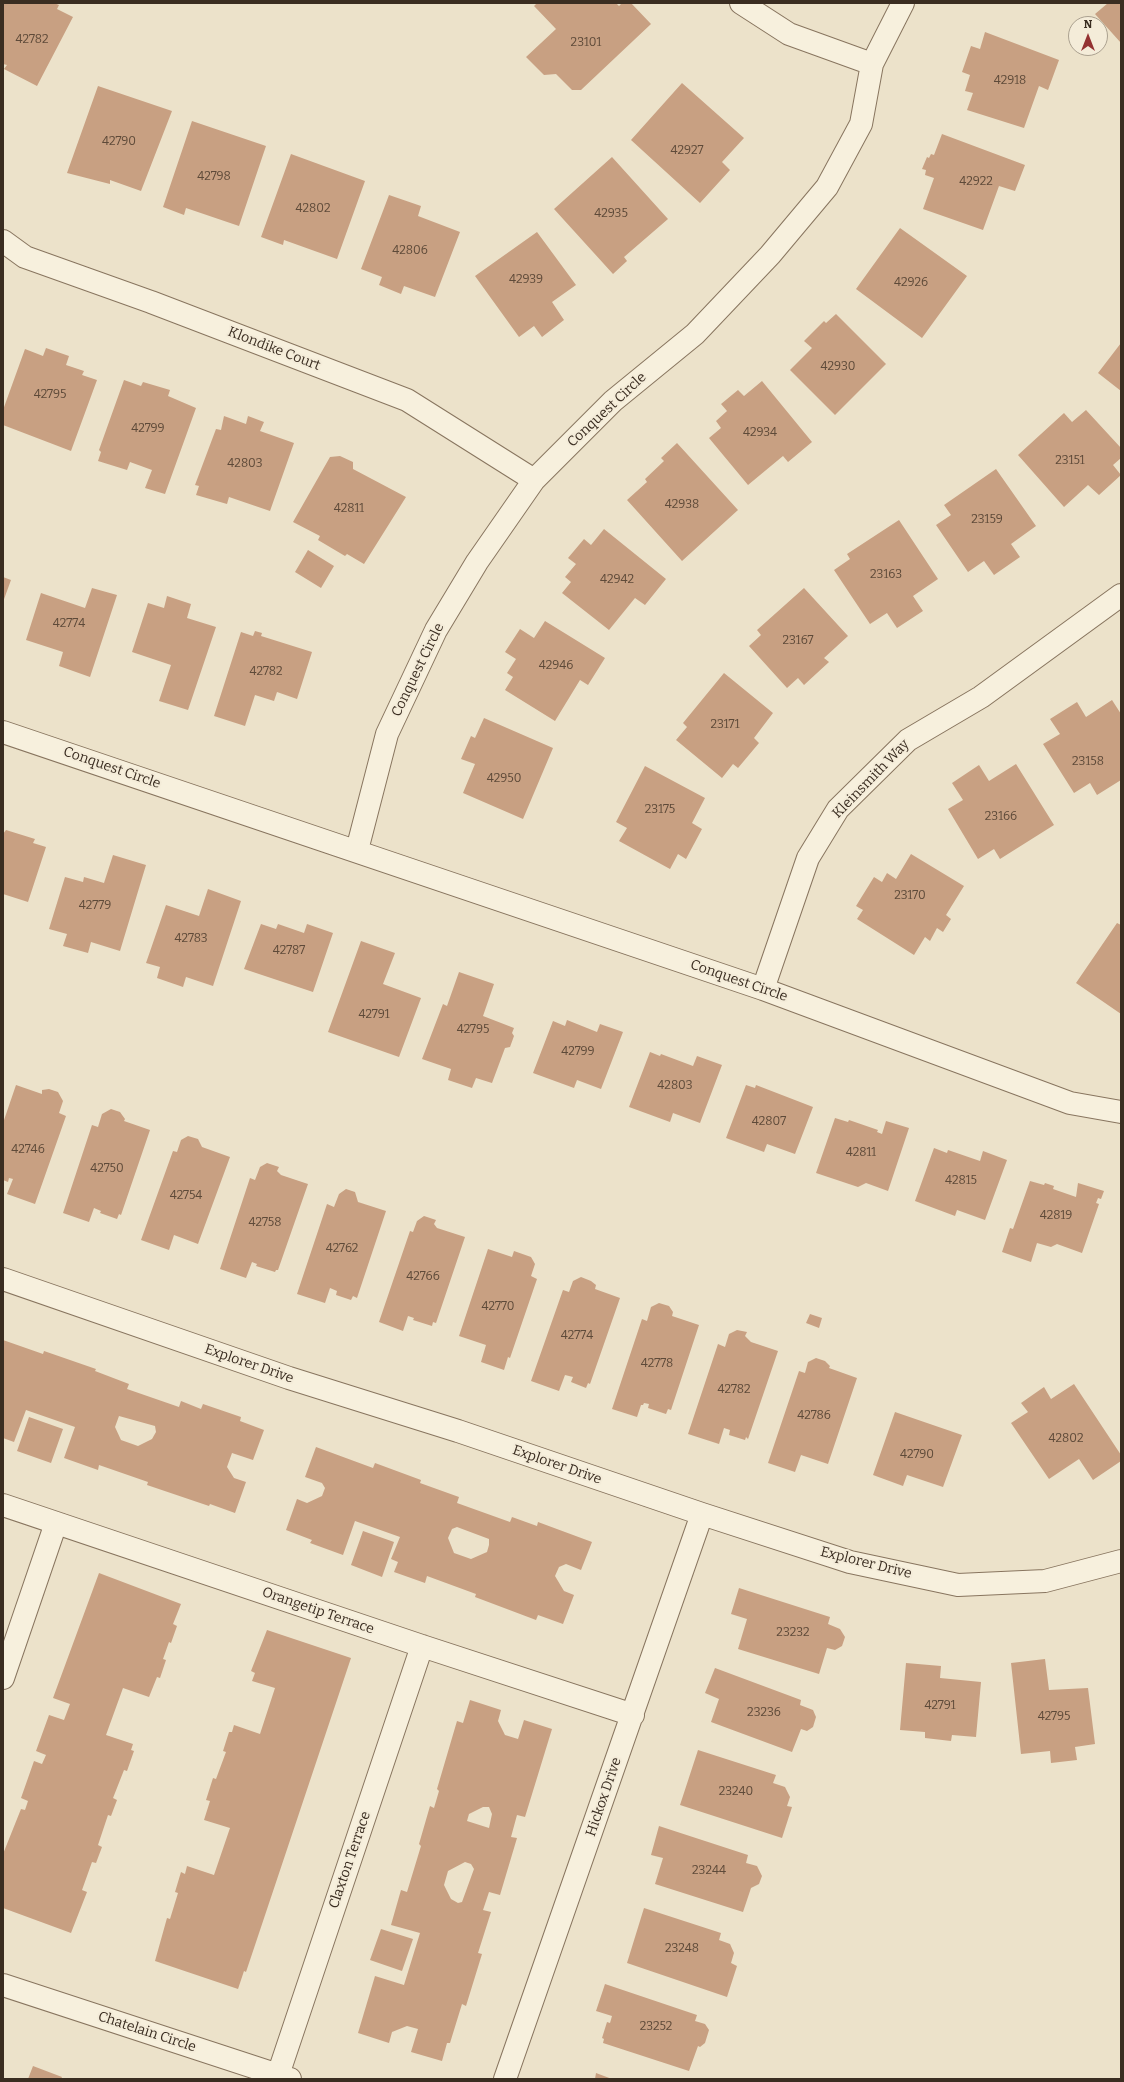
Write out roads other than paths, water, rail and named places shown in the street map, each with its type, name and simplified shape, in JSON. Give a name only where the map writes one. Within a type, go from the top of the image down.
[{"type":"street","points":[[741,3],[789,34],[872,64]]},
{"type":"street","name":"Conquest Circle","points":[[357,850],[387,734],[436,630],[477,562],[534,480],[612,401],[695,334],[770,255],[827,187],[861,124],[872,64],[903,3]]},
{"type":"street","name":"Klondike Court","points":[[3,241],[25,257],[151,302],[407,400],[534,480]]},
{"type":"street","name":"Kleinsmith Way","points":[[763,989],[808,858],[838,809],[908,740],[981,697],[1121,595]]},
{"type":"street","name":"Conquest Circle","points":[[3,732],[357,850],[763,989],[1070,1103],[1121,1112]]},
{"type":"street","name":"Explorer Drive","points":[[3,1279],[289,1378],[458,1431],[702,1514],[850,1562],[958,1584],[1045,1581],[1121,1561]]},
{"type":"street","name":"Orangetip Terrace","points":[[3,1505],[422,1646],[633,1715]]},
{"type":"street","name":"Hickox Drive","points":[[505,2079],[702,1514]]},
{"type":"street","points":[[3,1678],[56,1523]]},
{"type":"street","name":"Claxton Terrace","points":[[284,2077],[422,1646]]},
{"type":"street","name":"Chatelain Circle","points":[[3,1985],[284,2077]]}]
